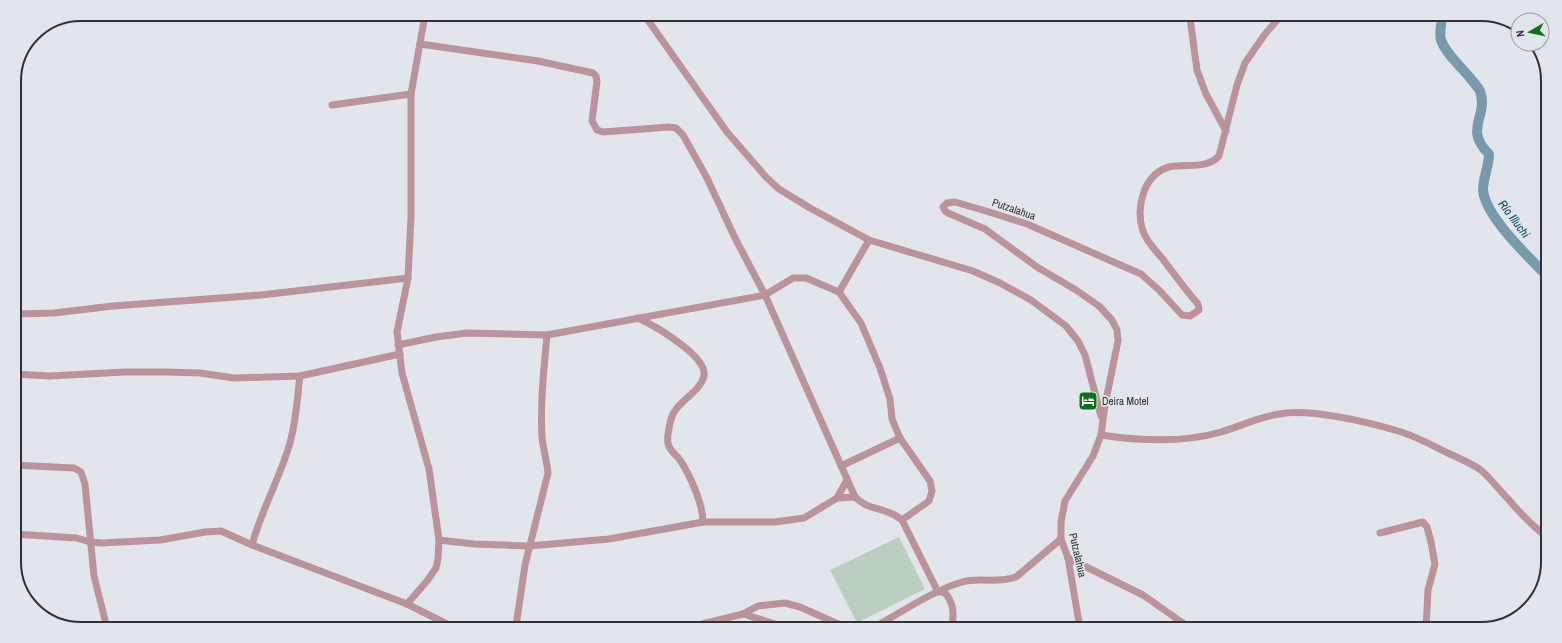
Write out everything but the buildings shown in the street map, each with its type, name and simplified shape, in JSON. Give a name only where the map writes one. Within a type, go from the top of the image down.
[{"type":"street","points":[[407,604],[436,568],[439,540],[429,469],[402,373],[397,332],[408,278],[411,218],[410,94],[424,21]]},
{"type":"street","points":[[649,21],[727,132],[767,178],[779,189],[810,208],[870,240],[974,271],[1000,283],[1030,300],[1066,326],[1078,341],[1085,355],[1102,422]]},
{"type":"street","points":[[1190,21],[1197,70],[1206,94],[1226,131]]},
{"type":"street","name":"Putzalahua","points":[[1079,622],[1068,558],[1062,540],[1061,528],[1065,501],[1093,456],[1101,435],[1107,389],[1118,342],[1117,330],[1112,320],[1099,306],[1076,290],[1037,267],[985,229],[948,213],[944,209],[944,206],[949,202],[955,202],[1027,224],[1141,274],[1159,290],[1182,315],[1190,316],[1198,312],[1198,304],[1143,232],[1140,221],[1141,201],[1146,186],[1152,177],[1161,170],[1170,167],[1204,164],[1216,159],[1219,156],[1237,85],[1245,63],[1265,34],[1276,21]]},
{"type":"street","points":[[420,44],[538,61],[593,73],[596,76],[597,81],[592,121],[597,130],[603,132],[669,127],[676,128],[683,135],[707,178],[735,238],[765,295],[855,497],[862,504],[870,508],[890,513],[902,520],[938,592]]},
{"type":"street","points":[[332,105],[410,94]]},
{"type":"street","points":[[839,292],[870,240]]},
{"type":"street","points":[[21,314],[54,313],[128,305],[261,295],[408,278]]},
{"type":"street","points":[[398,344],[467,333],[547,335],[765,295],[794,278],[806,278],[839,292],[861,323],[890,399],[892,419],[900,438],[930,481],[932,491],[929,501],[902,520]]},
{"type":"street","points":[[638,318],[680,343],[692,354],[703,368],[704,375],[702,382],[676,409],[673,415],[667,442],[669,448],[684,466],[701,506],[703,522]]},
{"type":"street","points":[[517,622],[529,546],[548,473],[542,438],[547,335]]},
{"type":"street","points":[[21,374],[50,376],[125,372],[165,372],[200,373],[234,378],[300,376],[400,354]]},
{"type":"street","points":[[252,545],[260,518],[289,448],[295,421],[300,376]]},
{"type":"street","points":[[1101,435],[1149,440],[1191,438],[1221,432],[1270,416],[1293,412],[1316,413],[1370,424],[1398,431],[1420,440],[1481,470],[1495,483],[1528,522],[1541,532]]},
{"type":"street","points":[[841,466],[900,438]]},
{"type":"street","points":[[21,465],[74,468],[82,472],[85,484],[94,576],[106,622]]},
{"type":"street","points":[[837,498],[847,480]]},
{"type":"street","points":[[439,540],[474,544],[529,546],[609,539],[703,522],[775,522],[804,518],[837,498],[855,497]]},
{"type":"street","points":[[1380,533],[1423,522],[1427,527],[1435,564],[1428,590],[1426,622]]},
{"type":"street","points":[[21,534],[77,538],[90,542],[122,542],[160,540],[222,531],[252,545],[407,604],[443,622]]},
{"type":"street","points":[[884,622],[938,592],[963,582],[972,580],[1008,580],[1016,577],[1062,540]]},
{"type":"street","points":[[1068,558],[1143,595],[1181,622]]},
{"type":"street","points":[[938,592],[944,592],[951,602],[954,612],[953,622]]},
{"type":"street","points":[[710,622],[743,614],[758,606],[785,604],[800,607],[834,622]]},
{"type":"street","points":[[743,614],[772,622]]},
{"type":"green space","points":[[899,537],[925,589],[856,622],[830,570]]},
{"type":"waterway","name":"Río Illuchi","points":[[1442,21],[1440,35],[1443,45],[1450,56],[1480,91],[1482,108],[1477,130],[1478,137],[1489,154],[1483,186],[1486,200],[1491,212],[1508,235],[1541,270]]},
{"type":"place","name":"Deira Motel","points":[[1088,401]]}]
